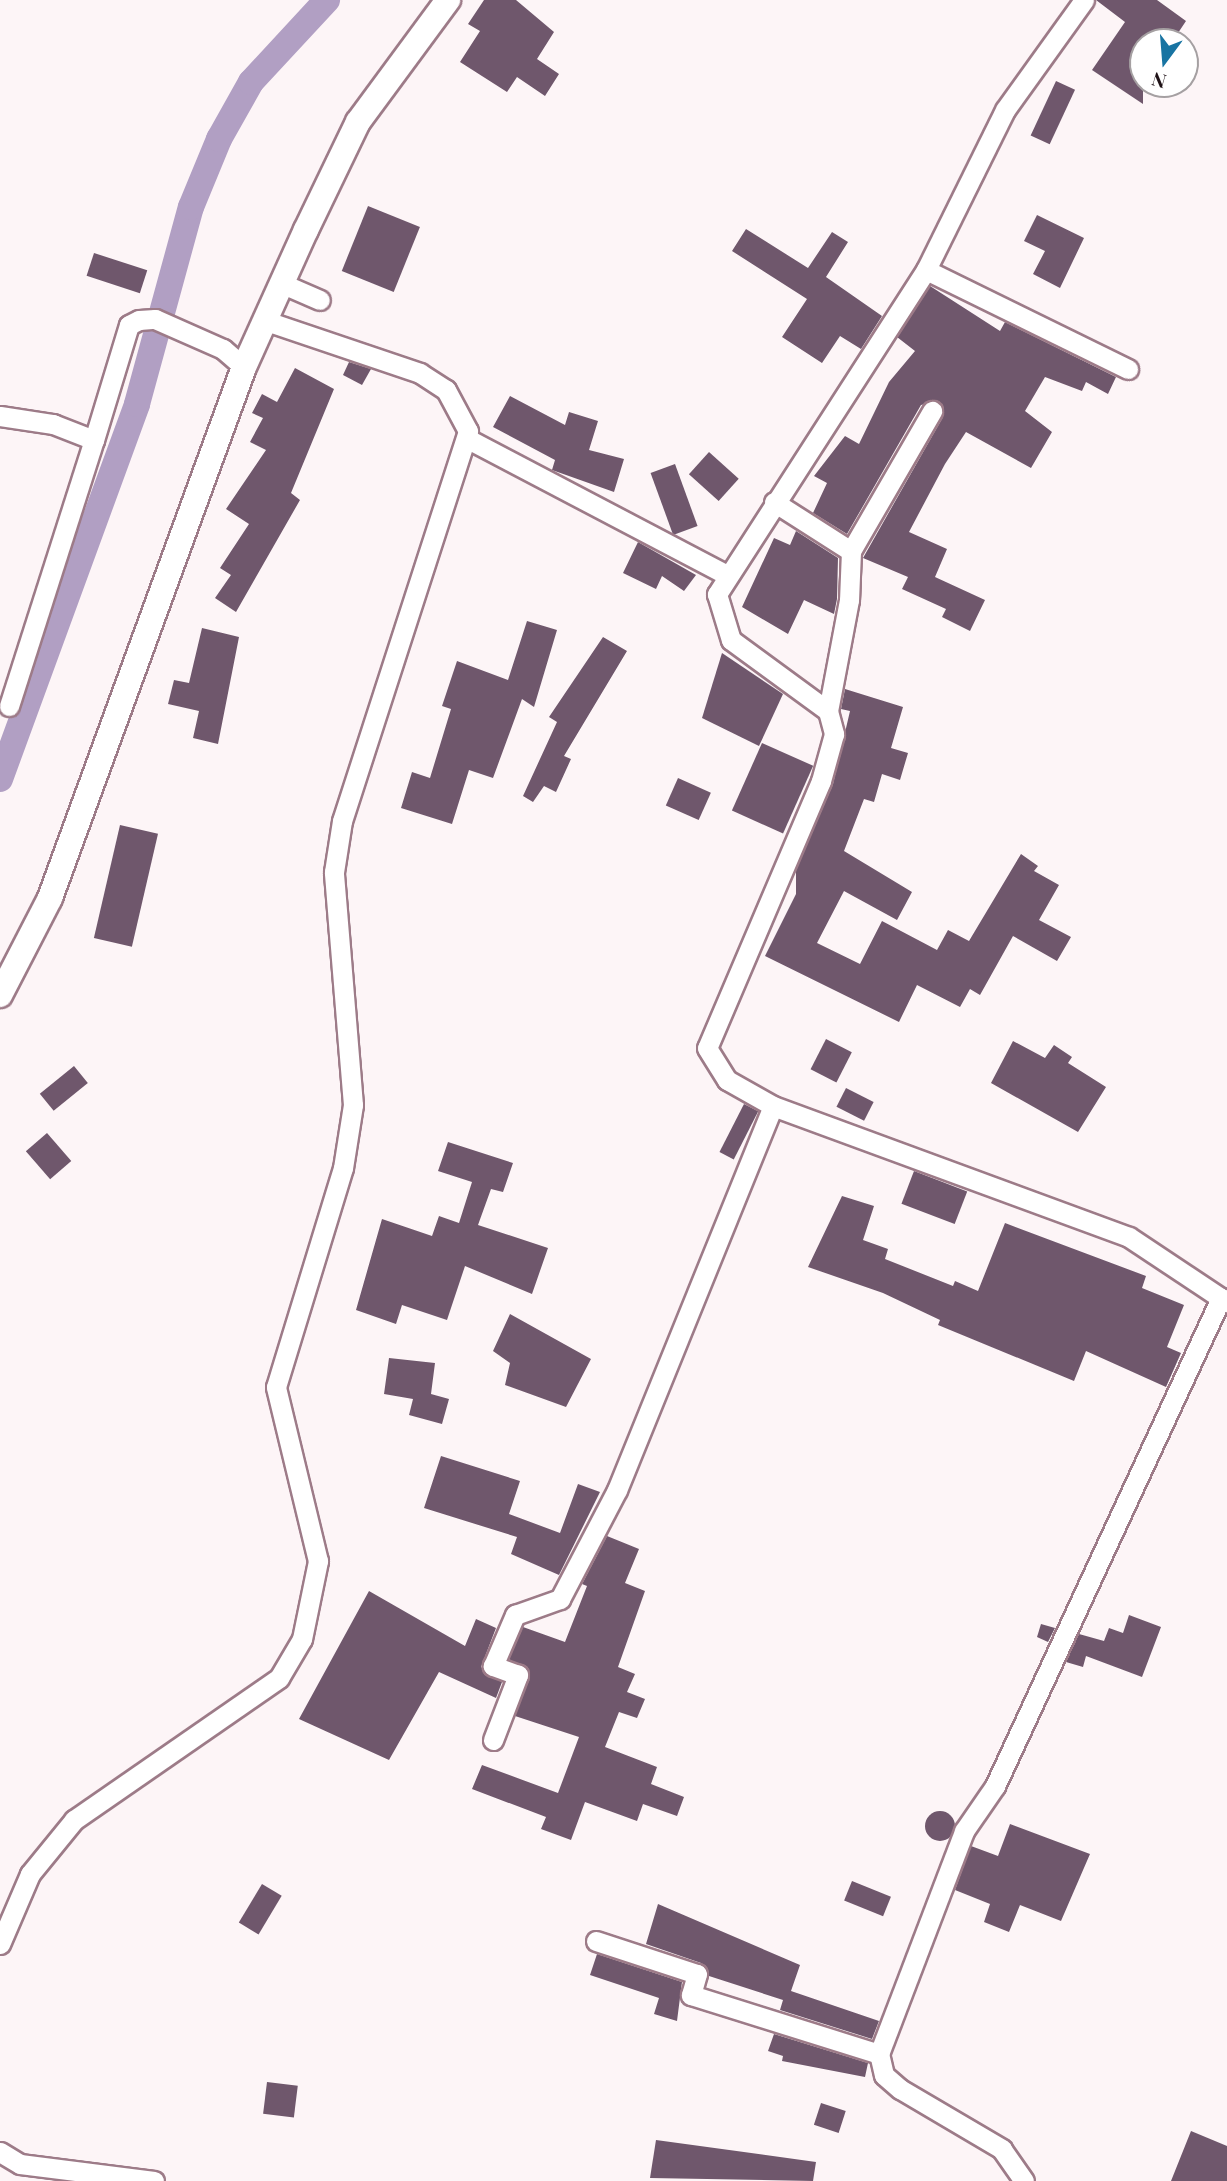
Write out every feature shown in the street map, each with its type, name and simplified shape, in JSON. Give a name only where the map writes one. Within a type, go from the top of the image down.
[{"type":"street","points":[[0,995],[50,898],[244,367],[358,122],[448,0]]},
{"type":"street","points":[[828,711],[731,640],[717,607],[727,575],[926,271],[1005,110],[1083,0]]},
{"type":"street","points":[[926,271],[1128,369]]},
{"type":"street","points":[[283,284],[320,300]]},
{"type":"street","points":[[9,706],[129,325],[155,320],[223,349],[244,367]]},
{"type":"street","points":[[0,1944],[30,1874],[74,1820],[255,1700],[279,1678],[302,1639],[318,1561],[276,1387],[343,1168],[353,1105],[334,872],[342,821],[468,439],[461,410],[420,373],[267,321]]},
{"type":"street","points":[[932,411],[850,551],[849,600],[828,711],[833,743],[821,781],[708,1036],[716,1070],[774,1106],[1129,1237],[1224,1300],[1001,1774],[940,1883],[879,2054],[884,2075],[900,2089],[1002,2149],[1024,2181]]},
{"type":"street","points":[[0,416],[53,424],[94,440]]},
{"type":"street","points":[[468,439],[727,575]]},
{"type":"street","points":[[774,502],[850,551]]},
{"type":"street","points":[[493,1740],[518,1675],[492,1666],[515,1615],[560,1599],[617,1490],[774,1106]]},
{"type":"street","points":[[596,1941],[697,1974],[691,1995],[879,2054]]},
{"type":"street","points":[[0,2152],[22,2173],[154,2181]]},
{"type":"building","points":[[484,0],[516,0],[554,32],[537,59],[559,74],[545,96],[517,77],[507,92],[460,62],[480,31],[468,24]]},
{"type":"building","points":[[1096,0],[1157,0],[1186,21],[1181,28],[1129,28],[1129,95],[1092,70],[1125,22]]},
{"type":"building","points":[[1056,81],[1075,90],[1050,144],[1031,135]]},
{"type":"building","points":[[368,206],[420,227],[394,292],[342,271]]},
{"type":"building","points":[[1037,215],[1084,238],[1060,288],[1033,274],[1045,251],[1024,241]]},
{"type":"building","points":[[746,229],[808,268],[832,232],[848,242],[826,277],[882,316],[861,349],[840,336],[822,363],[782,337],[807,299],[732,251]]},
{"type":"building","points":[[94,253],[147,270],[140,293],[87,276]]},
{"type":"building","points":[[930,286],[1000,331],[1005,322],[1116,377],[1108,394],[1086,382],[1082,391],[1045,377],[1025,411],[1052,432],[1031,468],[966,432],[945,464],[909,532],[947,549],[935,577],[985,600],[970,631],[942,617],[946,609],[902,589],[908,577],[863,558],[943,417],[939,401],[921,405],[847,534],[813,513],[827,483],[814,476],[845,436],[859,444],[889,382],[915,351],[897,337]]},
{"type":"building","points":[[349,362],[371,369],[362,385],[343,375]]},
{"type":"building","points":[[295,368],[334,389],[291,493],[300,500],[236,612],[215,598],[231,575],[220,568],[249,524],[226,509],[266,450],[250,442],[263,418],[252,413],[262,394],[277,402]]},
{"type":"building","points":[[510,396],[565,425],[569,412],[598,421],[589,450],[624,459],[614,492],[552,470],[555,460],[493,427]]},
{"type":"building","points":[[709,452],[739,479],[719,501],[689,474]]},
{"type":"building","points":[[675,464],[698,526],[673,535],[651,473]]},
{"type":"building","points":[[796,531],[838,558],[837,599],[834,614],[804,600],[788,634],[742,607],[774,538],[790,545]]},
{"type":"building","points":[[638,542],[696,575],[684,591],[662,576],[656,589],[623,573]]},
{"type":"building","points":[[527,621],[557,630],[534,707],[522,699],[493,778],[469,770],[452,824],[401,808],[412,772],[430,778],[451,709],[442,706],[457,661],[508,680]]},
{"type":"building","points":[[202,628],[239,637],[218,744],[193,738],[199,711],[168,704],[174,680],[189,683]]},
{"type":"building","points":[[603,637],[627,651],[564,756],[571,759],[556,792],[544,786],[533,802],[523,796],[557,722],[549,717]]},
{"type":"building","points":[[722,653],[783,694],[759,746],[702,718]]},
{"type":"building","points":[[845,689],[903,707],[891,748],[908,753],[900,780],[882,774],[874,802],[864,799],[844,851],[912,892],[897,920],[844,891],[817,943],[860,964],[882,921],[937,950],[948,930],[969,941],[1021,854],[1038,866],[1034,871],[1059,885],[1039,920],[1071,937],[1057,961],[1013,936],[980,995],[970,989],[960,1007],[917,985],[899,1022],[765,956],[796,894],[796,870],[833,784],[850,711],[841,709]]},
{"type":"building","points":[[762,743],[813,766],[783,833],[732,811]]},
{"type":"building","points":[[678,778],[711,793],[699,820],[666,805]]},
{"type":"building","points":[[120,825],[158,834],[132,947],[94,938]]},
{"type":"building","points":[[826,1039],[852,1052],[836,1082],[811,1069]]},
{"type":"building","points":[[1013,1041],[1045,1058],[1054,1045],[1072,1057],[1068,1063],[1106,1087],[1078,1132],[991,1083]]},
{"type":"building","points":[[74,1066],[88,1083],[54,1111],[40,1094]]},
{"type":"building","points":[[846,1088],[874,1102],[864,1121],[836,1107]]},
{"type":"building","points":[[744,1104],[758,1111],[734,1159],[719,1152]]},
{"type":"building","points":[[47,1133],[71,1161],[50,1179],[26,1151]]},
{"type":"building","points":[[448,1142],[513,1163],[503,1192],[491,1189],[478,1225],[548,1248],[532,1294],[465,1266],[447,1320],[402,1305],[396,1324],[356,1310],[382,1219],[432,1236],[439,1216],[459,1223],[472,1182],[438,1171]]},
{"type":"building","points":[[914,1171],[967,1191],[955,1224],[901,1204]]},
{"type":"building","points":[[842,1196],[874,1206],[863,1240],[888,1249],[885,1259],[953,1286],[955,1281],[978,1291],[1005,1223],[1146,1276],[1142,1288],[1184,1305],[1167,1347],[1181,1353],[1166,1387],[1086,1351],[1074,1381],[938,1325],[940,1320],[883,1293],[808,1267]]},
{"type":"building","points":[[510,1314],[591,1359],[566,1407],[505,1385],[510,1363],[493,1351]]},
{"type":"building","points":[[389,1358],[435,1363],[431,1394],[449,1399],[442,1424],[409,1415],[413,1399],[384,1394]]},
{"type":"building","points":[[441,1456],[520,1481],[509,1514],[560,1533],[578,1484],[600,1492],[559,1575],[511,1554],[517,1537],[424,1508]]},
{"type":"building","points":[[607,1536],[639,1549],[625,1583],[645,1591],[618,1667],[635,1674],[627,1692],[645,1699],[637,1718],[619,1712],[605,1747],[657,1767],[651,1784],[684,1797],[677,1816],[643,1804],[637,1821],[585,1802],[571,1840],[541,1829],[546,1817],[472,1789],[482,1765],[558,1793],[579,1737],[515,1716],[530,1674],[509,1659],[523,1627],[565,1642],[587,1586],[582,1584]]},
{"type":"building","points":[[369,1591],[465,1646],[476,1619],[496,1628],[481,1667],[502,1682],[496,1698],[439,1672],[389,1760],[299,1719]]},
{"type":"building","points":[[1129,1615],[1161,1627],[1142,1677],[1086,1656],[1083,1667],[1066,1662],[1079,1634],[1104,1641],[1109,1628],[1123,1633]]},
{"type":"building","points":[[1041,1624],[1055,1628],[1048,1642],[1037,1637]]},
{"type":"building","points":[[940,1811],[946,1812],[954,1820],[954,1832],[946,1840],[940,1841],[934,1840],[926,1832],[925,1826],[926,1820],[934,1812]]},
{"type":"building","points":[[1010,1824],[1090,1854],[1061,1921],[1020,1905],[1009,1932],[984,1922],[990,1904],[955,1890],[971,1846],[998,1856]]},
{"type":"building","points":[[852,1881],[891,1897],[883,1916],[844,1900]]},
{"type":"building","points":[[262,1884],[282,1896],[259,1934],[239,1923]]},
{"type":"building","points":[[658,1904],[800,1965],[791,1991],[879,2021],[872,2039],[780,2010],[783,2000],[709,1976],[701,1963],[646,1944]]},
{"type":"building","points":[[597,1954],[682,1982],[677,2021],[654,2014],[659,1998],[590,1975]]},
{"type":"building","points":[[774,2034],[868,2063],[865,2077],[782,2061],[783,2056],[768,2051]]},
{"type":"building","points":[[267,2082],[298,2086],[294,2118],[263,2114]]},
{"type":"building","points":[[821,2103],[846,2111],[839,2133],[814,2125]]},
{"type":"building","points":[[1191,2131],[1227,2146],[1227,2181],[1171,2181]]},
{"type":"building","points":[[656,2140],[816,2162],[813,2181],[650,2178]]},
{"type":"waterway","points":[[0,779],[137,404],[191,207],[219,139],[251,82],[327,0]]}]
